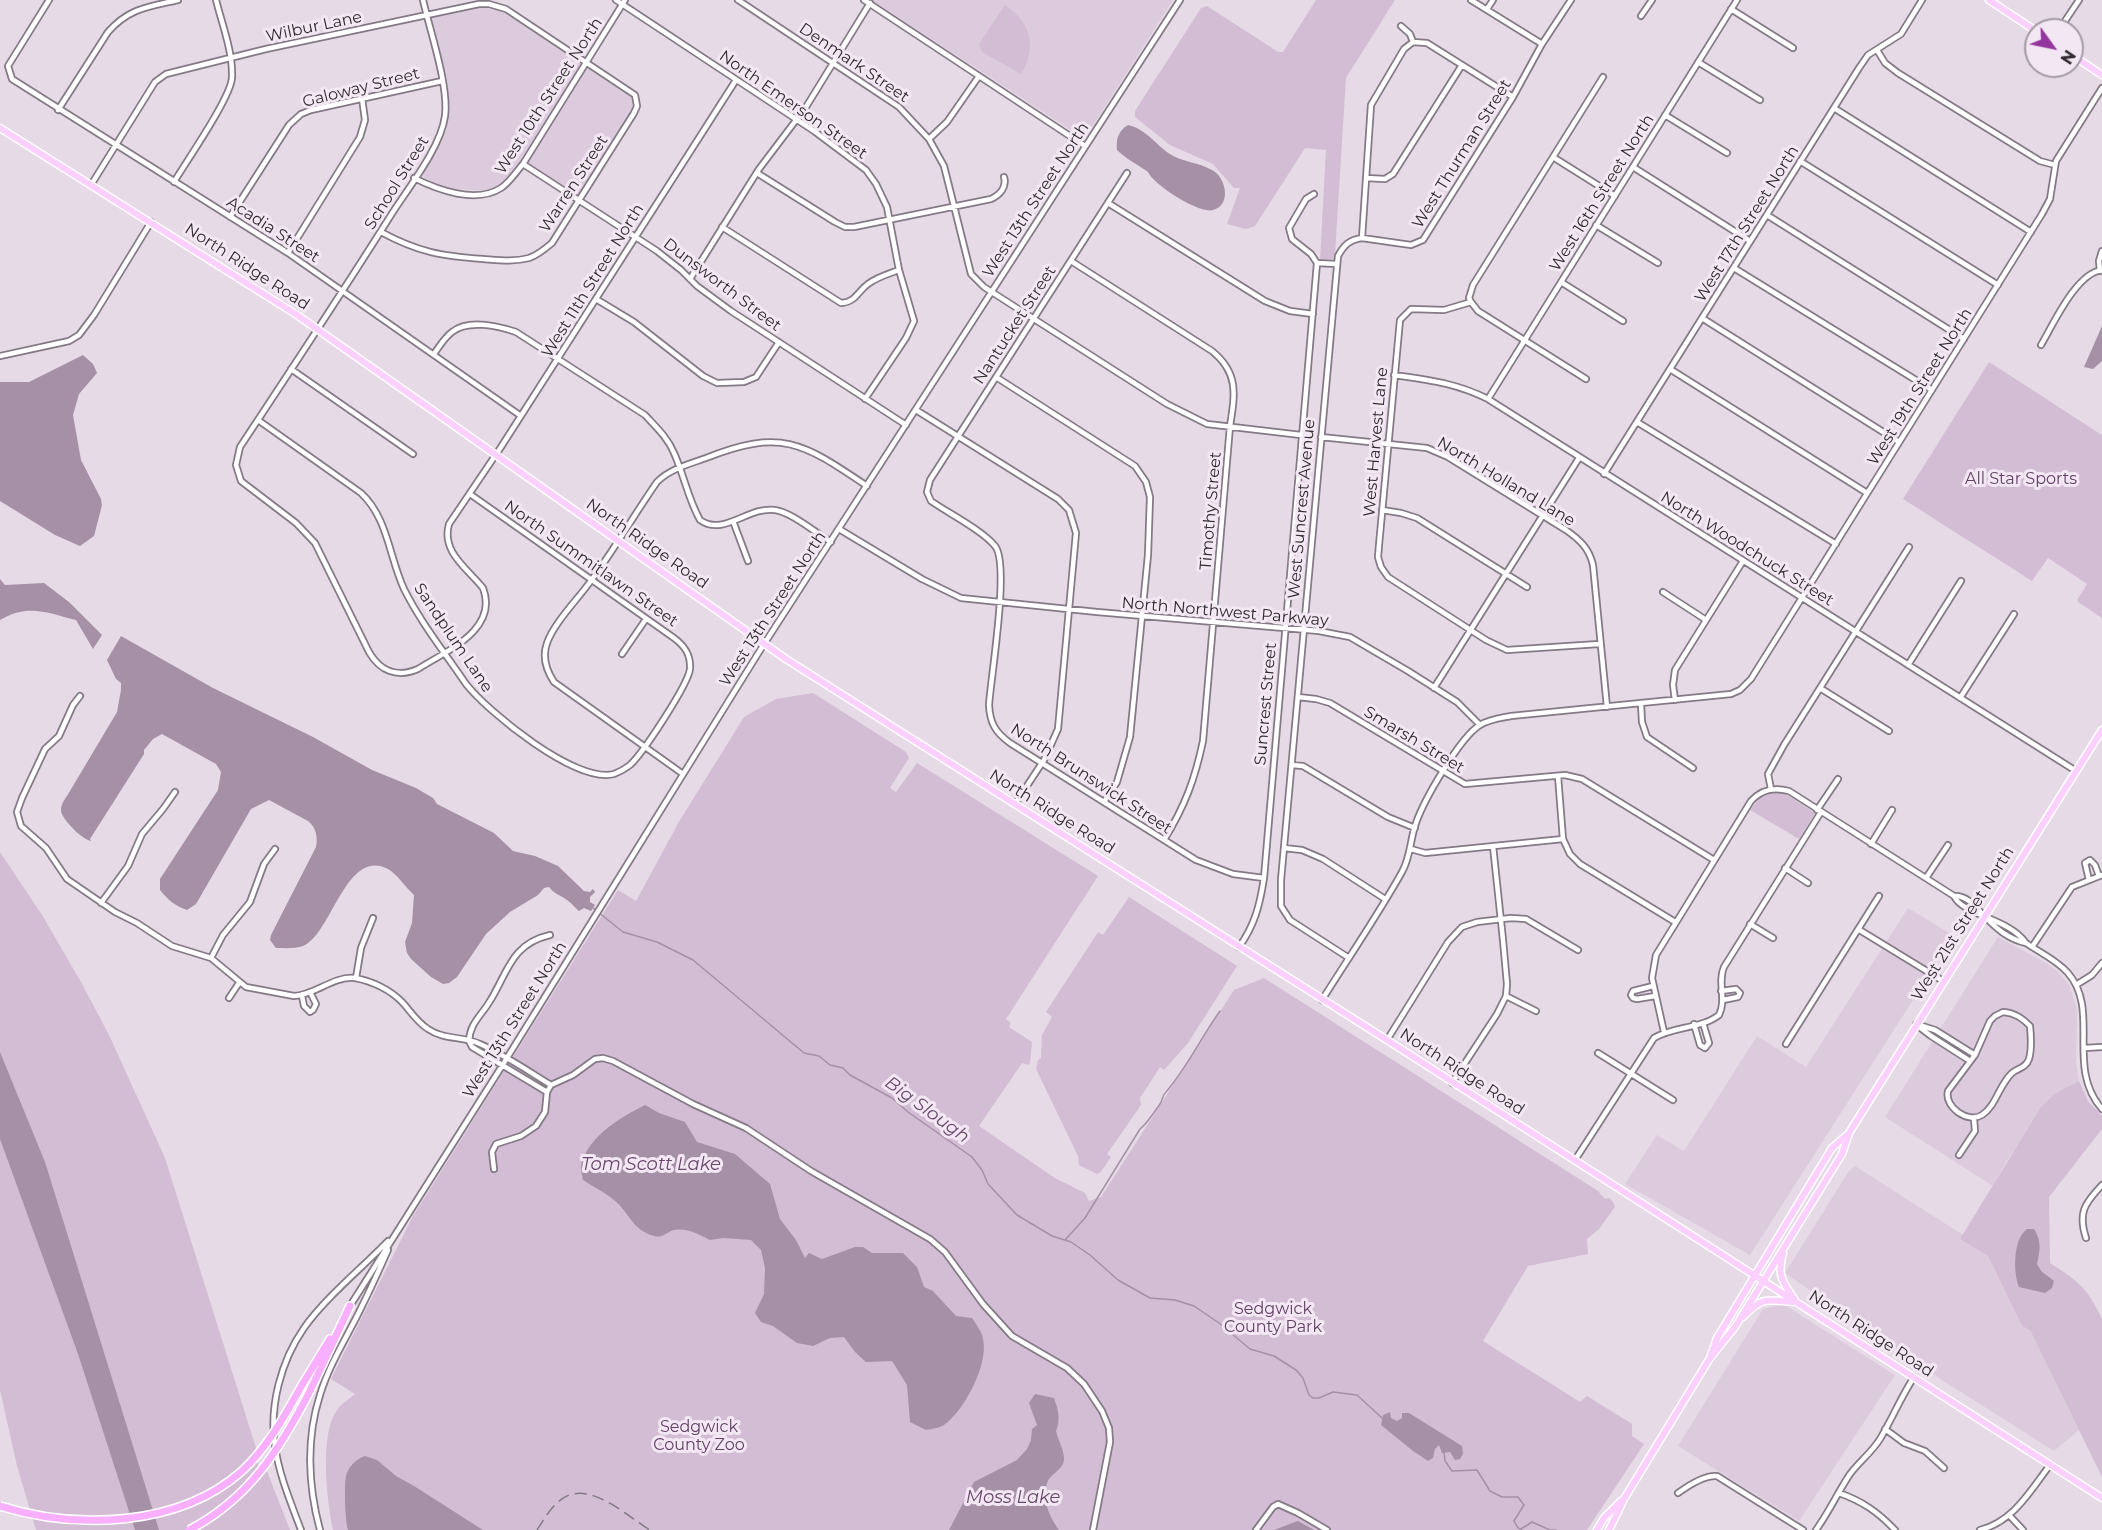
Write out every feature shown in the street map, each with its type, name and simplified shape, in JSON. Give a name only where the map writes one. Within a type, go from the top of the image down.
[{"type":"highway","points":[[92,1529],[123,1527],[170,1514],[218,1490],[244,1469],[268,1442],[350,1306]]},
{"type":"highway","points":[[189,1530],[231,1503],[255,1479],[273,1456],[310,1391],[350,1306]]},
{"type":"highway","points":[[0,1506],[40,1521],[84,1528]]},
{"type":"main road","points":[[1993,1],[2024,23]]},
{"type":"main road","points":[[2084,63],[2102,75]]},
{"type":"main road","name":"North Ridge Road","points":[[0,128],[318,330],[764,644],[2102,1498]]},
{"type":"main road","name":"West 21st Street North","points":[[1609,1530],[1624,1499],[1710,1358],[1735,1327],[1842,1154],[1849,1133],[1916,1024],[2102,730]]},
{"type":"main road","name":"West 21st Street North","points":[[1710,1358],[1717,1338],[1832,1148],[1849,1133]]},
{"type":"main road","points":[[1784,1248],[1779,1271],[1796,1302]]},
{"type":"main road","points":[[1735,1327],[1755,1305],[1762,1301],[1796,1302]]},
{"type":"main road","name":"West 21st Street North","points":[[1597,1530],[1604,1518],[1624,1499]]},
{"type":"street","name":"Acadia Street","points":[[49,0],[8,66],[12,79],[288,253],[521,416]]},
{"type":"street","points":[[58,110],[108,32],[117,22],[127,14],[178,0]]},
{"type":"street","points":[[174,182],[224,99],[232,80],[230,58],[216,0]]},
{"type":"street","name":"School Street","points":[[291,369],[381,232],[442,130],[446,105],[423,0]]},
{"type":"street","name":"North Emerson Street","points":[[616,0],[624,2],[866,170],[882,194],[890,220],[899,270],[914,321],[906,338],[866,399]]},
{"type":"street","name":"Denmark Street","points":[[738,0],[899,107],[929,139],[944,166],[971,274],[978,283],[992,292]]},
{"type":"street","name":"West 13th Street North","points":[[350,1306],[764,644],[1180,0]]},
{"type":"street","points":[[1472,0],[1542,44]]},
{"type":"street","points":[[1487,9],[1493,0]]},
{"type":"street","name":"West Thurman Street","points":[[1362,238],[1411,245],[1423,240],[1571,0]]},
{"type":"street","points":[[1641,16],[1652,0]]},
{"type":"street","name":"West 16th Street North","points":[[1488,399],[1737,0]]},
{"type":"street","name":"West 17th Street North","points":[[1604,474],[1859,68],[1868,56],[1901,34],[1922,0]]},
{"type":"street","points":[[2067,18],[2079,0]]},
{"type":"street","name":"West 10th Street North","points":[[414,178],[439,190],[461,194],[485,194],[502,188],[523,164],[624,2]]},
{"type":"street","points":[[690,279],[757,173],[797,120],[833,63],[867,2],[1086,146]]},
{"type":"street","name":"Wilbur Lane","points":[[91,185],[160,77],[194,66],[479,4],[499,6],[525,21],[635,95],[637,106]]},
{"type":"street","points":[[1731,9],[1794,48]]},
{"type":"street","points":[[1401,26],[1410,34],[1413,42]]},
{"type":"street","points":[[1362,238],[1371,105],[1404,49],[1413,42],[1427,43],[1513,97]]},
{"type":"street","points":[[1877,50],[1885,63],[1898,73],[2040,161],[2055,165]]},
{"type":"street","points":[[1698,62],[1760,100]]},
{"type":"street","points":[[1366,178],[1385,179],[1393,174],[1462,65]]},
{"type":"street","points":[[929,139],[947,122],[979,75]]},
{"type":"street","points":[[1586,379],[1478,311],[1469,298],[1473,285],[1603,77]]},
{"type":"street","name":"West 11th Street North","points":[[258,420],[240,447],[236,458],[237,472],[241,481],[296,523],[315,543],[369,652],[380,667],[394,673],[411,672],[473,633],[480,626],[486,613],[486,596],[483,588],[452,554],[446,538],[449,524],[496,455],[736,80]]},
{"type":"street","name":"Galoway Street","points":[[230,217],[295,119],[311,110],[442,81]]},
{"type":"street","name":"West 19th Street North","points":[[1676,700],[1731,694],[1740,690],[1759,668],[2031,232],[2050,199],[2055,165],[2102,88]]},
{"type":"street","points":[[288,253],[360,137],[365,120],[362,98]]},
{"type":"street","name":"Warren Street","points":[[381,232],[405,245],[447,256],[510,261],[540,253],[552,243],[637,106]]},
{"type":"street","points":[[1834,108],[2031,232]]},
{"type":"street","points":[[1665,115],[1727,153]]},
{"type":"street","points":[[1553,157],[1615,196]]},
{"type":"street","points":[[1800,161],[1998,285]]},
{"type":"street","name":"Dunsworth Street","points":[[523,164],[635,237],[673,264],[731,311],[906,425]]},
{"type":"street","points":[[1633,167],[1750,241]]},
{"type":"street","points":[[757,173],[844,227],[890,220],[996,197],[1006,183],[1004,177]]},
{"type":"street","name":"Nantucket Street","points":[[927,492],[930,480],[957,436],[1127,173]]},
{"type":"street","points":[[1108,203],[1265,301],[1290,311],[1313,314],[1317,263],[1311,254],[1292,239],[1289,228],[1306,199],[1314,194]]},
{"type":"street","points":[[1767,215],[1964,339]]},
{"type":"street","points":[[0,356],[69,341],[79,335],[151,222]]},
{"type":"street","points":[[1596,225],[1658,263]]},
{"type":"street","points":[[722,227],[841,303],[854,300],[864,287],[875,279],[899,270]]},
{"type":"street","name":"West Suncrest Avenue","points":[[1349,958],[1290,920],[1281,906],[1281,880],[1338,256],[1345,245],[1362,238]]},
{"type":"street","points":[[2041,345],[2080,282],[2095,271],[2101,271],[2099,261],[2102,250]]},
{"type":"street","name":"Timothy Street","points":[[1071,261],[1212,351],[1224,360],[1233,379],[1233,402],[1203,741],[1197,768],[1179,815],[1164,840]]},
{"type":"street","points":[[1317,263],[1337,264]]},
{"type":"street","points":[[1734,267],[1932,390]]},
{"type":"street","points":[[1560,282],[1623,321]]},
{"type":"street","points":[[992,292],[1167,404],[1207,424],[1301,435]]},
{"type":"street","points":[[596,299],[634,322],[703,375],[717,382],[744,382],[756,377],[778,342]]},
{"type":"street","name":"West Harvest Lane","points":[[1470,630],[1388,577],[1378,557],[1398,325],[1404,314],[1411,309],[1444,310],[1471,302]]},
{"type":"street","name":"Suncrest Street","points":[[1239,947],[1257,916],[1264,878],[1313,314]]},
{"type":"street","points":[[1702,318],[1899,442]]},
{"type":"street","points":[[434,354],[453,331],[464,326],[485,326],[516,332],[645,415],[668,441],[700,520],[716,527],[763,509],[779,511],[831,542]]},
{"type":"street","points":[[258,420],[291,369],[413,454]]},
{"type":"street","points":[[1670,369],[1867,494]]},
{"type":"street","name":"North Woodchuck Street","points":[[1394,375],[1443,381],[1488,399],[2076,771]]},
{"type":"street","points":[[996,377],[1135,466],[1146,482],[1150,497],[1151,511],[1131,737],[1117,782],[1104,801]]},
{"type":"street","points":[[916,410],[1058,500],[1069,510],[1074,522],[1076,533],[1058,729],[1043,763],[1015,804]]},
{"type":"street","name":"Sandplum Lane","points":[[258,420],[361,492],[370,502],[381,521],[405,591],[466,684],[490,710],[564,762],[591,772],[607,775],[627,768],[645,746]]},
{"type":"street","points":[[1637,422],[1836,544]]},
{"type":"street","name":"North Holland Lane","points":[[1321,437],[1427,448],[1448,457],[1583,543],[1590,555],[1607,707]]},
{"type":"street","points":[[683,774],[560,688],[550,676],[545,656],[549,638],[592,580],[657,482],[668,473],[718,453],[762,441],[779,442],[810,450],[867,486]]},
{"type":"street","points":[[1434,688],[1579,458]]},
{"type":"street","name":"North Brunswick Street","points":[[927,492],[931,501],[985,537],[995,546],[999,554],[1001,565],[999,603],[989,716],[1001,736],[1196,860],[1233,874],[1264,878]]},
{"type":"street","name":"North Summitlawn Street","points":[[470,494],[682,644],[687,651],[690,661],[686,682],[645,746]]},
{"type":"street","points":[[1382,510],[1417,518],[1527,587]]},
{"type":"street","points":[[733,521],[748,561]]},
{"type":"street","name":"North Northwest Parkway","points":[[839,529],[922,579],[961,598],[1070,610],[1285,628],[1350,637],[1457,702],[1480,725]]},
{"type":"street","points":[[1771,789],[1768,774],[1909,547]]},
{"type":"street","points":[[1322,1000],[1404,869],[1415,828],[1442,772],[1462,742],[1480,725],[1499,718],[1676,700],[1673,685],[1675,670],[1743,561]]},
{"type":"street","points":[[1908,665],[1961,581]]},
{"type":"street","points":[[1663,592],[1706,620]]},
{"type":"street","points":[[1960,698],[2014,614]]},
{"type":"street","points":[[622,654],[646,619]]},
{"type":"street","points":[[1470,630],[1508,650],[1599,644]]},
{"type":"street","points":[[1820,688],[1889,731]]},
{"type":"street","points":[[80,696],[73,705],[59,736],[45,749],[17,812],[21,826],[46,848],[68,879],[101,903],[172,946],[211,958],[239,983],[252,989],[302,996],[345,979],[356,978],[388,990],[403,1002],[414,1017],[429,1030],[447,1038],[478,1042],[551,1085]]},
{"type":"street","name":"Smarsh Street","points":[[1298,697],[1330,703],[1442,772],[1466,784],[1565,775],[1582,779],[1714,860]]},
{"type":"street","points":[[1641,704],[1642,722],[1647,737],[1693,768]]},
{"type":"street","points":[[1292,765],[1303,766],[1388,818],[1415,828]]},
{"type":"street","points":[[1558,776],[1563,839],[1570,854],[1580,864],[1675,922]]},
{"type":"street","points":[[1575,1160],[1650,1042],[1664,1032],[1703,1023],[1719,1015],[1723,1006],[1720,979],[1724,967],[1838,779]]},
{"type":"street","points":[[1664,1032],[1653,986],[1653,962],[1661,944],[1751,801],[1758,794],[1771,789],[1789,791],[1954,896],[1960,896],[1971,902],[1998,930],[2015,940],[2026,943],[2062,967],[2072,978],[2083,1003],[2086,1084],[2102,1110]]},
{"type":"street","points":[[101,903],[128,866],[146,828],[163,810],[175,792]]},
{"type":"street","points":[[1871,844],[1892,810]]},
{"type":"street","points":[[1411,849],[1425,853],[1563,839]]},
{"type":"street","points":[[1926,878],[1948,845]]},
{"type":"street","points":[[1452,1083],[1497,1014],[1506,996],[1507,984],[1492,846]]},
{"type":"street","points":[[1284,848],[1302,849],[1323,859],[1385,899]]},
{"type":"street","points":[[211,958],[223,935],[250,902],[264,864],[275,849]]},
{"type":"street","points":[[2032,947],[2072,887],[2100,876],[2090,860],[2085,863],[2089,880]]},
{"type":"street","points":[[1785,868],[1808,883]]},
{"type":"street","points":[[1786,1044],[1879,896]]},
{"type":"street","points":[[356,978],[361,948],[373,918]]},
{"type":"street","points":[[1387,1040],[1454,933],[1462,927],[1477,922],[1526,919],[1578,950]]},
{"type":"street","points":[[1750,924],[1773,938]]},
{"type":"street","points":[[1858,929],[1943,981]]},
{"type":"street","points":[[547,1092],[472,1047],[469,1041],[472,1025],[490,1000],[508,964],[523,948],[536,939],[550,935]]},
{"type":"street","points":[[2076,985],[2092,975],[2102,963]]},
{"type":"street","points":[[229,998],[239,983]]},
{"type":"street","points":[[1653,986],[1633,991],[1631,995],[1632,998],[1637,999],[1655,996]]},
{"type":"street","points":[[1721,991],[1736,989],[1740,993],[1738,997],[1723,1000]]},
{"type":"street","points":[[302,996],[308,1010],[313,1010],[316,1004],[310,992]]},
{"type":"street","points":[[1506,996],[1536,1011]]},
{"type":"street","points":[[2003,1012],[2012,1013],[2024,1019],[2030,1026],[2030,1051],[2025,1066],[2012,1073],[1984,1114],[1974,1119],[1958,1113],[1946,1098],[1948,1091],[1970,1061],[1995,1016],[2003,1012]]},
{"type":"street","points":[[1694,1024],[1700,1045],[1705,1048],[1709,1043],[1703,1023]]},
{"type":"street","points":[[1916,1024],[1935,1030],[1975,1055]]},
{"type":"street","points":[[1916,1024],[1970,1061]]},
{"type":"street","points":[[2084,1048],[2102,1047]]},
{"type":"street","points":[[1598,1053],[1673,1100]]},
{"type":"street","points":[[494,1169],[492,1152],[496,1144],[521,1136],[536,1126],[545,1112],[547,1092],[551,1085],[573,1075],[595,1059],[613,1060],[693,1104],[746,1128],[811,1171],[930,1239],[945,1252],[983,1304],[1012,1336],[1067,1368],[1084,1384],[1100,1406],[1109,1428],[1110,1442],[1093,1530]]},
{"type":"street","points":[[1959,1155],[1975,1131],[1974,1119]]},
{"type":"street","points":[[2086,1238],[2081,1223],[2082,1216],[2088,1202],[2102,1185]]},
{"type":"street","name":"West 13th Street North","points":[[301,1530],[284,1485],[274,1444],[274,1418],[279,1381],[293,1346],[304,1328],[394,1235]]},
{"type":"street","name":"West 13th Street North","points":[[320,1530],[312,1493],[310,1458],[319,1396],[364,1304],[394,1235]]},
{"type":"street","points":[[1816,1530],[1852,1472],[1870,1453],[1914,1377]]},
{"type":"street","points":[[1885,1429],[1904,1443],[1926,1451],[1944,1468]]},
{"type":"street","points":[[1980,1530],[2000,1523],[2019,1507],[2050,1465]]},
{"type":"street","points":[[1678,1493],[1704,1478],[1717,1476],[1803,1530]]},
{"type":"street","points":[[1839,1493],[1859,1500],[1873,1509],[1895,1530]]},
{"type":"street","points":[[1256,1530],[1273,1507],[1278,1504],[1327,1530]]},
{"type":"street","points":[[2009,1515],[2023,1530]]},
{"type":"shaded area","points":[[872,0],[1173,0],[1083,138]]},
{"type":"shaded area","points":[[481,7],[500,11],[520,22],[633,98],[632,110],[578,195],[522,160],[508,178],[496,188],[486,191],[444,188],[423,177],[446,131],[449,110],[432,21],[433,16]]},
{"type":"shaded area","points":[[1908,908],[1954,936],[1750,1255],[1625,1184],[1657,1135],[1684,1151],[1757,1036],[1806,1067]]},
{"type":"shaded area","points":[[1998,937],[2046,963],[2056,970],[2069,985],[2077,1009],[2076,1063],[2079,1081],[2056,1093],[2007,1160],[1993,1186],[1885,1117]]},
{"type":"shaded area","points":[[1855,1166],[1963,1235],[1961,1239],[1988,1256],[2022,1326],[2030,1330],[2079,1430],[2054,1451],[1931,1373],[1785,1273],[1849,1171]]},
{"type":"shaded area","points":[[1783,1304],[1895,1375],[1799,1521],[1678,1446],[1763,1309]]},
{"type":"green space","points":[[1316,0],[1395,0],[1346,78],[1335,254],[1334,259],[1320,260],[1326,150],[1305,148],[1255,226],[1246,229],[1227,224],[1240,188],[1234,188],[1213,164],[1170,145],[1135,117],[1135,111],[1201,8],[1207,6],[1278,52],[1283,52]]},
{"type":"green space","points":[[1005,5],[1014,11],[1026,27],[1029,36],[1029,54],[1021,74],[982,52],[979,44]]},
{"type":"green space","name":"All Star Sports","points":[[1989,362],[2102,435],[2102,618],[2077,600],[2087,584],[2048,558],[2032,581],[1903,499]]},
{"type":"green space","name":"Sedgwick County Park","points":[[813,693],[906,752],[909,758],[890,788],[896,792],[917,763],[1098,876],[1006,1019],[1011,1023],[1009,1027],[1032,1042],[1030,1063],[1028,1065],[1022,1063],[979,1126],[1055,1178],[1085,1193],[1089,1201],[1101,1197],[1234,990],[1264,978],[1613,1202],[1615,1207],[1599,1229],[1587,1239],[1588,1254],[1528,1266],[1483,1341],[1580,1402],[1587,1396],[1632,1424],[1632,1436],[1644,1444],[1587,1530],[333,1530],[326,1468],[328,1435],[331,1421],[337,1410],[355,1394],[331,1379],[413,1216],[618,890],[636,901],[680,820],[744,717],[776,699]]},
{"type":"green space","points":[[1770,793],[1784,793],[1815,813],[1799,839],[1750,810],[1761,797]]},
{"type":"green space","points":[[0,852],[42,915],[81,982],[109,1035],[165,1158],[256,1448],[259,1473],[265,1466],[290,1530],[36,1530],[17,1466],[0,1390]]},
{"type":"green space","points":[[1129,897],[1237,966],[1188,1043],[1164,1070],[1160,1067],[1140,1098],[1139,1108],[1107,1154],[1111,1157],[1101,1172],[1097,1174],[1079,1165],[1078,1156],[1036,1069],[1038,1060],[1041,1058],[1042,1035],[1052,1017],[1046,1012],[1098,932],[1103,935]]},
{"type":"green space","points":[[2079,1081],[2088,1101],[2102,1116],[2102,1129],[2049,1197],[2050,1263],[2087,1292],[2102,1319],[2102,1477],[2030,1330],[2022,1326],[1988,1256],[1960,1239],[2041,1107],[2056,1093]]},
{"type":"water","points":[[1128,125],[1141,130],[1173,156],[1217,174],[1221,178],[1225,191],[1223,203],[1213,210],[1198,208],[1168,191],[1148,172],[1120,153],[1117,150],[1117,139]]},
{"type":"water","points":[[2102,326],[2102,361],[2093,369],[2084,367]]},
{"type":"water","points":[[83,355],[93,364],[97,373],[79,394],[73,415],[81,460],[102,505],[94,536],[80,546],[55,535],[0,501],[0,382],[29,382]]},
{"type":"water","points":[[0,579],[5,585],[44,583],[69,602],[102,635],[93,649],[76,620],[47,612],[29,611],[10,615],[0,620]]},
{"type":"water","points":[[121,636],[213,688],[313,737],[372,770],[416,788],[433,798],[437,804],[494,833],[513,851],[535,856],[558,866],[584,891],[590,892],[593,889],[595,892],[590,897],[590,902],[595,905],[591,911],[584,908],[579,911],[549,887],[544,888],[538,895],[510,912],[486,934],[457,977],[443,984],[431,977],[407,953],[405,942],[412,923],[414,895],[391,871],[373,866],[361,870],[350,881],[323,926],[313,938],[300,947],[276,948],[270,940],[271,935],[316,847],[317,840],[311,823],[269,800],[251,809],[196,904],[187,910],[179,906],[160,890],[160,879],[218,790],[221,772],[216,764],[162,734],[153,739],[144,750],[144,754],[90,839],[91,841],[73,828],[61,810],[64,801],[117,712],[121,683],[116,679],[107,660]]},
{"type":"water","points":[[0,1052],[45,1162],[159,1530],[135,1530],[78,1354],[0,1139]]},
{"type":"water","name":"Tom Scott Lake","points":[[645,1105],[659,1113],[685,1122],[697,1142],[735,1154],[770,1184],[780,1219],[796,1240],[805,1258],[809,1253],[822,1259],[855,1247],[863,1247],[872,1253],[903,1253],[917,1267],[924,1287],[933,1291],[956,1316],[972,1318],[982,1336],[984,1349],[982,1361],[979,1374],[967,1398],[952,1418],[942,1426],[926,1430],[910,1422],[907,1385],[892,1361],[866,1362],[844,1337],[830,1338],[813,1346],[797,1343],[773,1326],[761,1322],[755,1313],[764,1294],[765,1268],[761,1250],[751,1240],[723,1238],[710,1240],[681,1229],[654,1236],[641,1230],[610,1197],[583,1180],[582,1161],[593,1142],[608,1127]]},
{"type":"water","points":[[2027,1229],[2034,1229],[2038,1238],[2037,1264],[2041,1271],[2054,1281],[2052,1288],[2045,1293],[2019,1287],[2017,1281],[2015,1265],[2017,1248],[2022,1234]]},
{"type":"water","name":"Moss Lake","points":[[1035,1394],[1054,1398],[1058,1410],[1059,1419],[1056,1431],[1064,1459],[1060,1468],[1048,1481],[1045,1494],[1049,1513],[1059,1530],[949,1530],[974,1482],[1017,1460],[1027,1449],[1032,1429],[1037,1425],[1029,1403]]},
{"type":"water","points":[[1390,1412],[1391,1418],[1397,1421],[1402,1418],[1402,1413],[1409,1413],[1462,1446],[1463,1454],[1460,1459],[1455,1460],[1450,1452],[1442,1453],[1439,1445],[1435,1449],[1433,1458],[1428,1461],[1413,1451],[1381,1425],[1383,1415]]},
{"type":"water","points":[[365,1456],[377,1460],[396,1476],[483,1530],[348,1530],[345,1503],[346,1476],[353,1464]]},
{"type":"water","points":[[1298,1521],[1314,1530],[1274,1530]]},
{"type":"waterway","name":"Big Slough","points":[[593,908],[623,932],[657,942],[693,960],[804,1053],[819,1056],[830,1065],[843,1068],[850,1075],[892,1098],[972,1157],[982,1170],[988,1184],[1017,1215],[1052,1236],[1071,1242],[1090,1255],[1118,1280],[1150,1298],[1175,1300],[1194,1306],[1250,1349],[1274,1356],[1296,1370],[1303,1378],[1309,1395],[1313,1398],[1333,1392],[1357,1395],[1382,1418]]},
{"type":"waterway","points":[[1065,1240],[1085,1218],[1140,1129],[1160,1104],[1220,1011]]},
{"type":"waterway","name":"Big Slough","points":[[1444,1452],[1445,1461],[1452,1471],[1477,1470],[1490,1491],[1502,1497],[1518,1497],[1524,1505],[1514,1521],[1518,1528],[1521,1529],[1532,1522],[1550,1530],[1556,1530]]},
{"type":"railway","points":[[537,1530],[557,1503],[568,1496],[580,1493],[605,1500],[650,1530]]},
{"type":"park label","name":"Sedgwick County Zoo","points":[[699,1436]]}]
